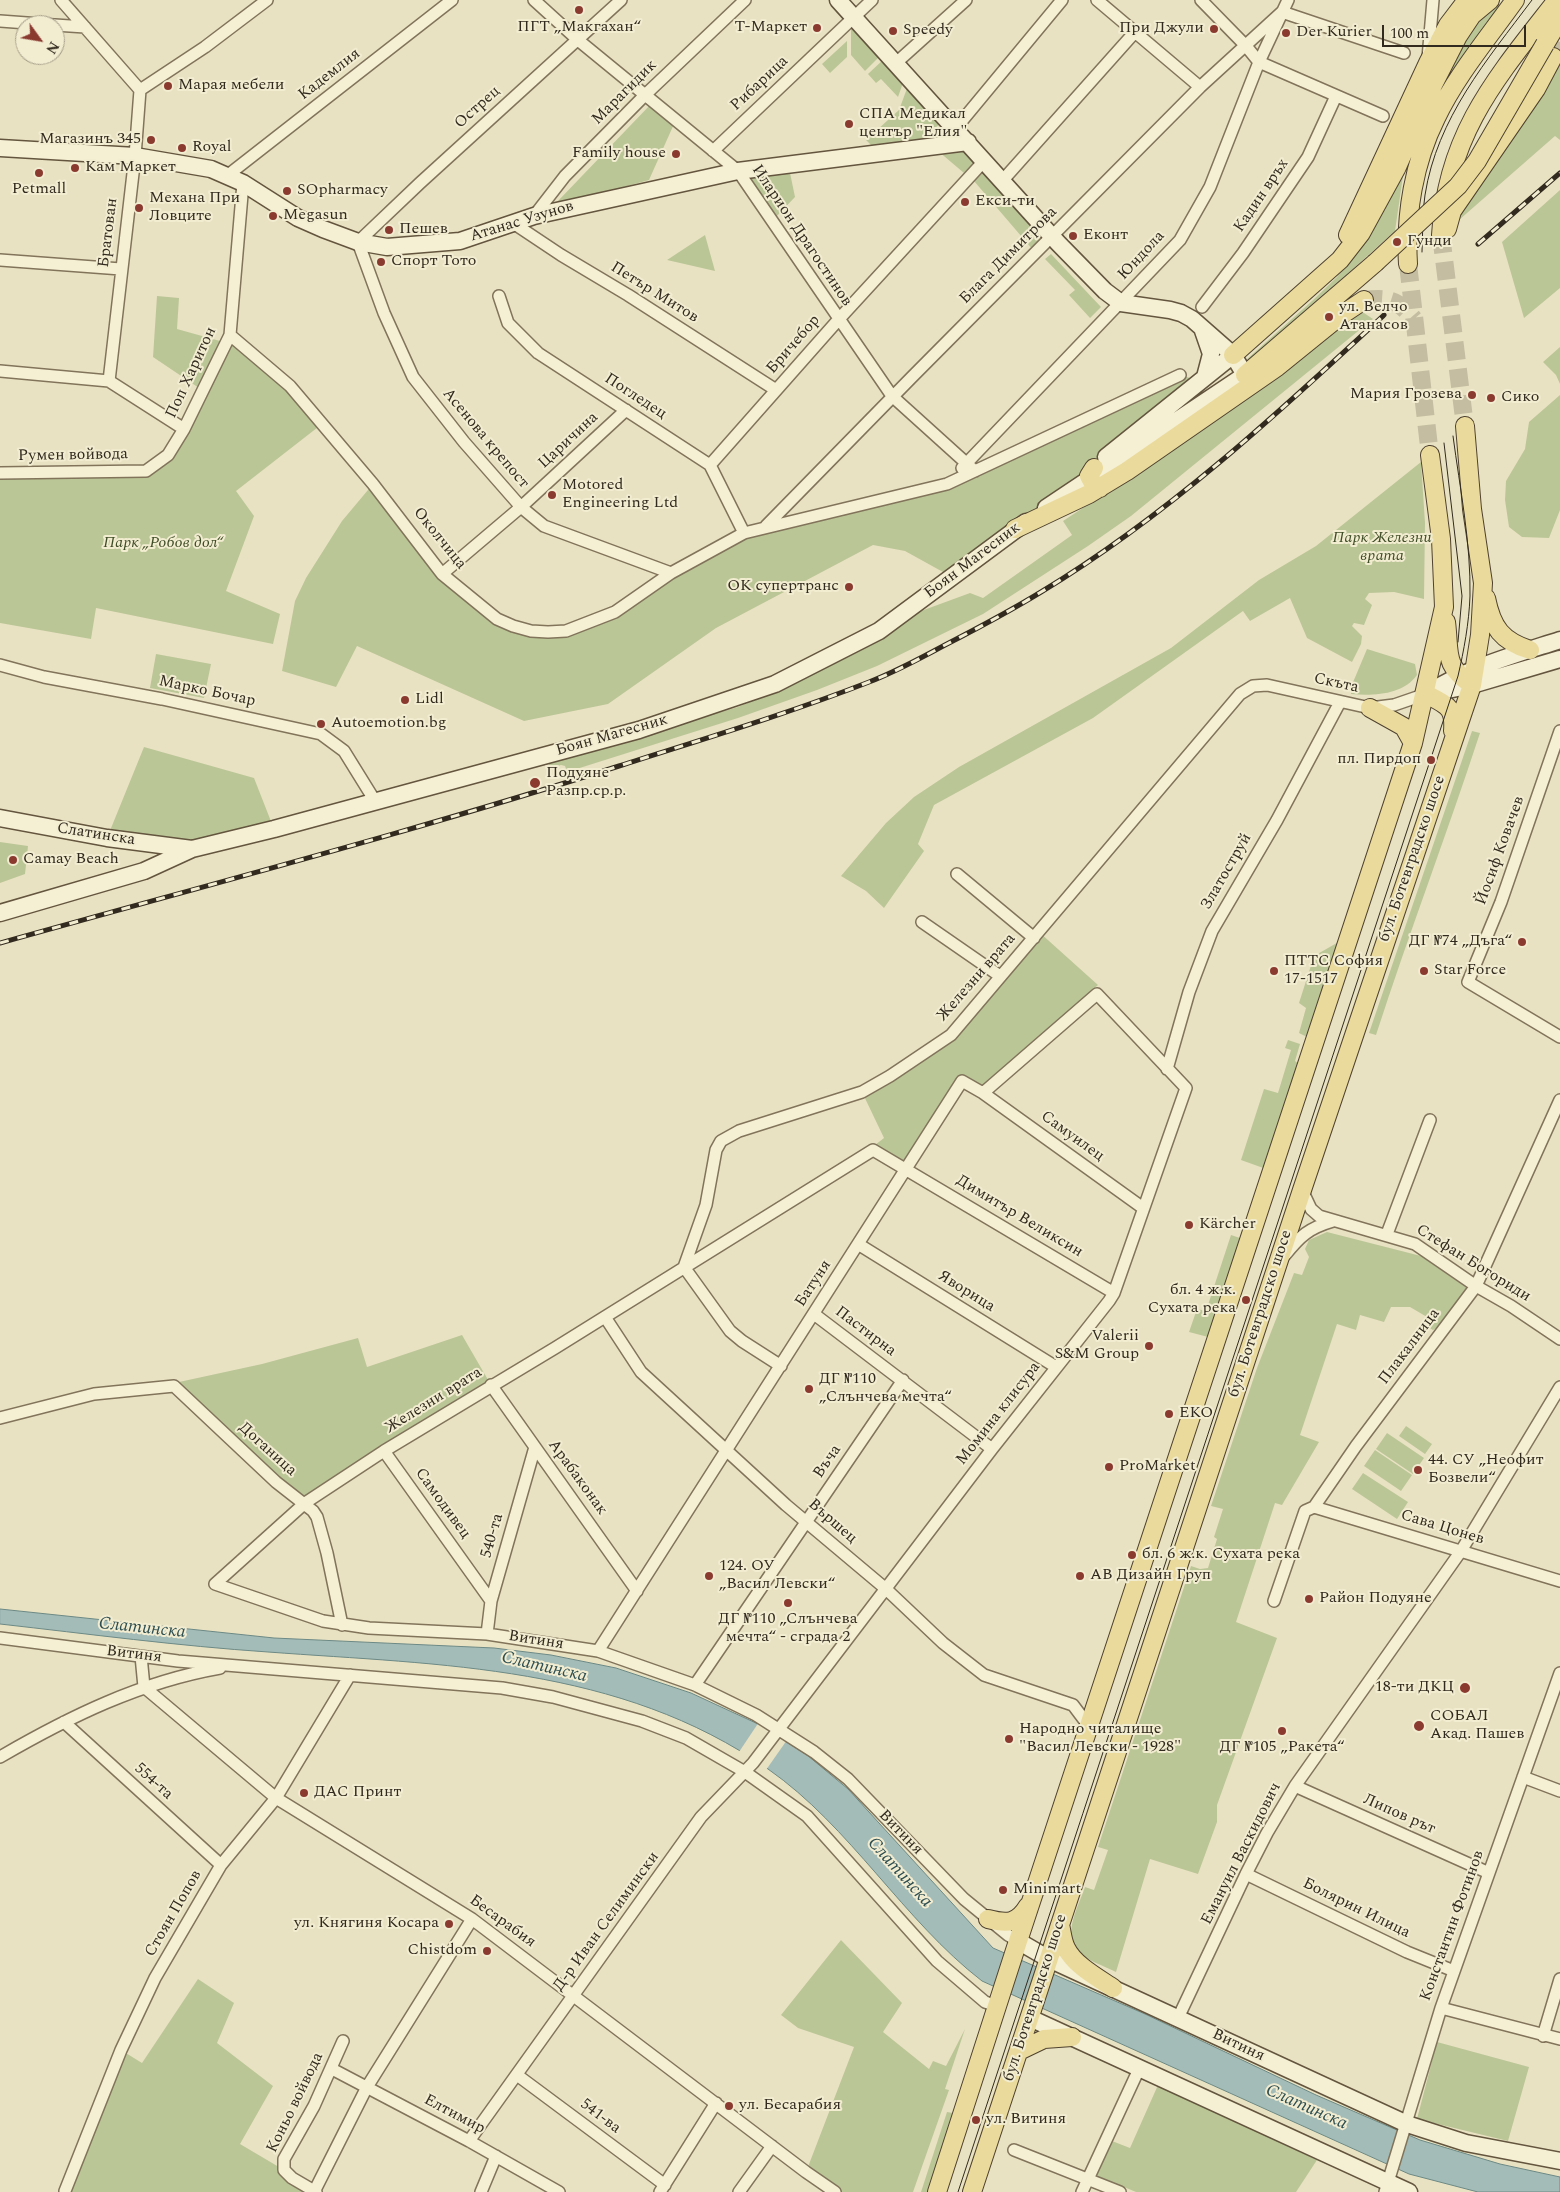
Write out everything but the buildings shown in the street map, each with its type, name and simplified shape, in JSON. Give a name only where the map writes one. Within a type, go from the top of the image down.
[{"type":"main road","points":[[1325,274],[1354,224],[1428,63],[1448,25],[1467,0]]},
{"type":"main road","points":[[1233,355],[1340,260],[1362,233],[1396,169],[1433,85],[1458,36],[1472,15],[1490,0]]},
{"type":"main road","points":[[1408,264],[1407,238],[1410,202],[1422,152],[1436,118],[1462,76],[1515,0]]},
{"type":"main road","points":[[1557,0],[1498,75],[1478,106],[1460,142],[1450,173],[1442,213],[1444,233],[1452,211],[1536,89],[1560,19]]},
{"type":"main road","points":[[1244,375],[1375,263],[1458,186],[1549,51]]},
{"type":"main road","points":[[1015,529],[1094,478],[1228,402],[1277,367],[1340,316],[1364,300]]},
{"type":"main road","name":"бул. Ботевградско шосе","points":[[972,2192],[1302,1190],[1452,747],[1465,681],[1475,668],[1483,583],[1472,509],[1465,426]]},
{"type":"main road","name":"бул. Ботевградско шосе","points":[[937,2192],[996,2006],[1413,743],[1426,694],[1444,606],[1442,548],[1430,455]]},
{"type":"main road","points":[[1483,583],[1489,611],[1498,631],[1503,638],[1513,644],[1530,650]]},
{"type":"main road","points":[[1444,606],[1450,662],[1465,681]]},
{"type":"main road","points":[[1426,694],[1451,709],[1454,716],[1452,747]]},
{"type":"main road","points":[[1370,708],[1404,726],[1413,743]]},
{"type":"main road","points":[[988,1920],[1004,1924],[1013,1921],[1019,1918],[1031,1901]]},
{"type":"main road","points":[[1060,1924],[1063,1940],[1075,1960],[1113,1988]]},
{"type":"main road","points":[[1019,2051],[1044,2040],[1072,2037]]},
{"type":"street","points":[[62,0],[140,90],[205,47],[267,0]]},
{"type":"street","name":"Кадемлия","points":[[228,175],[452,0]]},
{"type":"street","name":"Иларион Драгостинов","points":[[534,0],[578,40],[738,171],[892,396],[971,467]]},
{"type":"street","name":"Острец","points":[[358,242],[414,188],[621,0]]},
{"type":"street","name":"Марагидик","points":[[534,216],[565,176],[645,95],[745,0]]},
{"type":"street","points":[[838,0],[1052,236],[1105,291],[1121,303],[1181,312],[1202,326],[1233,355],[1244,375]]},
{"type":"street","name":"Рибарица","points":[[713,151],[872,0]]},
{"type":"street","points":[[896,63],[966,0]]},
{"type":"street","points":[[956,128],[1062,0]]},
{"type":"street","points":[[1097,0],[1200,87]]},
{"type":"street","points":[[1201,0],[1259,62],[1383,116]]},
{"type":"street","name":"Юндола","points":[[971,467],[1180,240],[1210,187],[1259,62],[1288,0]]},
{"type":"street","points":[[1428,63],[1433,0]]},
{"type":"street","points":[[1282,12],[1404,53]]},
{"type":"street","name":"Блага Димитрова","points":[[765,527],[892,396],[1200,87],[1282,12]]},
{"type":"street","points":[[0,21],[15,22]]},
{"type":"street","points":[[65,26],[85,27]]},
{"type":"street","points":[[1003,180],[1135,32]]},
{"type":"street","name":"Братован","points":[[109,381],[135,156],[140,90]]},
{"type":"street","name":"Кадин връх","points":[[1202,307],[1243,253],[1308,157],[1336,96]]},
{"type":"street","name":"Атанас Узунов","points":[[0,148],[135,156],[195,165],[228,175],[298,218],[322,229],[358,242],[387,247],[460,241],[534,216],[738,171],[968,142]]},
{"type":"street","name":"Бричебор","points":[[710,465],[838,319],[985,160]]},
{"type":"street","name":"Поп Харитон","points":[[146,471],[168,454],[184,429],[230,335],[243,183]]},
{"type":"street","name":"Петър Митов","points":[[513,224],[776,390]]},
{"type":"street","name":"Асенова крепост","points":[[358,242],[384,313],[413,377],[464,442],[521,507],[544,526],[671,573]]},
{"type":"street","points":[[0,260],[121,269]]},
{"type":"street","name":"Погледец","points":[[499,296],[508,323],[538,353],[710,465]]},
{"type":"street","points":[[1202,326],[1211,354],[1205,377]]},
{"type":"street","name":"Околчица","points":[[230,335],[290,386],[373,484],[442,574],[497,619],[513,626],[548,632],[566,631],[616,612],[671,573]]},
{"type":"street","name":"Боян Магесник","points":[[1094,478],[1205,377],[1233,355]]},
{"type":"street","points":[[0,372],[109,381],[184,429]]},
{"type":"street","points":[[671,573],[744,533],[946,484],[971,467],[1180,375]]},
{"type":"street","name":"Боян Магесник","points":[[0,912],[144,870],[192,849],[639,730],[775,684],[879,631],[1015,529],[1094,478],[1244,375]]},
{"type":"street","name":"Царичина","points":[[442,574],[521,507],[626,410]]},
{"type":"street","points":[[710,465],[744,533]]},
{"type":"street","name":"Румен войвода","points":[[0,473],[146,471]]},
{"type":"street","points":[[1475,668],[1560,640]]},
{"type":"street","points":[[1426,694],[1465,681],[1560,659]]},
{"type":"street","name":"Марко Бочар","points":[[0,665],[44,677],[321,734],[344,751],[375,801]]},
{"type":"street","name":"Скъта","points":[[1240,694],[1253,686],[1267,685],[1370,708],[1394,705],[1426,694]]},
{"type":"street","name":"Железни врата","points":[[684,1267],[706,1205],[716,1150],[721,1141],[739,1131],[862,1092],[890,1076],[951,1035],[1240,694]]},
{"type":"street","name":"Златоструй","points":[[1167,1069],[1189,992],[1212,931],[1277,820],[1340,702]]},
{"type":"street","name":"Йосиф Ковачев","points":[[1560,730],[1501,902],[1468,982],[1560,1037]]},
{"type":"street","name":"Слатинска","points":[[0,818],[107,838],[192,849]]},
{"type":"street","points":[[957,874],[1034,938]]},
{"type":"street","points":[[922,922],[1000,976]]},
{"type":"street","points":[[983,1092],[1097,994],[1167,1069]]},
{"type":"street","name":"Момина клисура","points":[[777,1730],[1114,1293],[1142,1208],[1186,1088],[1167,1069]]},
{"type":"street","name":"Батуня","points":[[598,1651],[962,1081],[983,1092]]},
{"type":"street","name":"Самуилец","points":[[983,1092],[1142,1208]]},
{"type":"street","name":"Плакалница","points":[[1274,1601],[1305,1511],[1314,1507],[1356,1446],[1476,1286],[1560,1100]]},
{"type":"street","points":[[1388,1234],[1430,1120]]},
{"type":"street","name":"Железни врата","points":[[215,1584],[305,1503],[384,1451],[605,1317],[873,1150],[907,1169]]},
{"type":"street","name":"Димитър Великсин","points":[[907,1169],[1114,1293]]},
{"type":"street","name":"Стефан Богориди","points":[[1302,1190],[1310,1209],[1319,1216],[1388,1234],[1415,1244],[1476,1286],[1511,1306],[1560,1339]]},
{"type":"street","points":[[1278,1263],[1304,1233],[1316,1226],[1333,1221]]},
{"type":"street","name":"Яворица","points":[[858,1244],[1056,1366]]},
{"type":"street","points":[[684,1267],[730,1331],[742,1342],[781,1366]]},
{"type":"street","name":"Пастирна","points":[[814,1314],[992,1449]]},
{"type":"street","name":"Вършец","points":[[605,1317],[641,1372],[726,1451],[806,1522],[886,1589],[943,1642],[984,1675],[1072,1705]]},
{"type":"street","name":"Въча","points":[[695,1685],[903,1380]]},
{"type":"street","name":"Арабаконак","points":[[491,1385],[637,1590]]},
{"type":"street","name":"Доганица","points":[[0,1418],[94,1394],[174,1386],[276,1482],[305,1503],[317,1517],[327,1553],[342,1625]]},
{"type":"street","name":"Емануил Васкидович","points":[[1178,2018],[1246,1874],[1267,1833],[1295,1786],[1461,1551],[1560,1387]]},
{"type":"street","name":"540-та","points":[[487,1634],[491,1601],[535,1447]]},
{"type":"street","name":"Самодивец","points":[[384,1451],[491,1601]]},
{"type":"street","name":"Сава Цонев","points":[[1314,1507],[1560,1581]]},
{"type":"street","name":"Витиня","points":[[215,1584],[305,1616],[342,1625],[487,1634],[598,1651],[695,1685],[756,1715],[814,1752],[848,1779],[964,1899],[988,1920],[1049,1959],[1178,2018],[1406,2127],[1466,2143],[1560,2161]]},
{"type":"street","name":"Витиня","points":[[0,1638],[234,1666],[267,1667],[502,1688],[553,1697],[642,1721],[686,1738],[749,1767],[807,1816],[937,1961],[985,2002],[996,2006]]},
{"type":"street","points":[[141,1656],[144,1687]]},
{"type":"street","points":[[0,1757],[64,1722],[117,1697],[144,1687],[203,1671],[234,1666]]},
{"type":"street","name":"Константин Фотинов","points":[[1388,2182],[1441,2008],[1560,1673]]},
{"type":"street","name":"Стоян Попов","points":[[65,2191],[137,2014],[155,1978],[221,1865],[276,1798],[350,1675]]},
{"type":"street","name":"Бесарабия","points":[[144,1687],[276,1798],[472,1919],[834,2192]]},
{"type":"street","points":[[1072,1705],[1088,1703],[1102,1688]]},
{"type":"street","points":[[1072,1705],[1085,1721],[1088,1732]]},
{"type":"street","name":"554-та","points":[[64,1722],[221,1865]]},
{"type":"street","name":"Д-р Иван Селимински","points":[[470,2141],[702,1817],[749,1767],[777,1730]]},
{"type":"street","points":[[1523,1776],[1560,1791]]},
{"type":"street","name":"Липов рът","points":[[1295,1786],[1490,1873]]},
{"type":"street","name":"Болярин Илица","points":[[1246,1874],[1407,1952],[1454,1971]]},
{"type":"street","points":[[315,2192],[367,2087],[472,1919]]},
{"type":"street","points":[[1543,2036],[1560,1979]]},
{"type":"street","points":[[1441,2008],[1560,2039]]},
{"type":"street","points":[[1030,2018],[1409,2192]]},
{"type":"street","name":"Коньо войвода","points":[[315,2192],[292,2178],[284,2170],[284,2159],[300,2134],[332,2069],[343,2041]]},
{"type":"street","name":"Елтимир","points":[[332,2069],[470,2141],[559,2192]]},
{"type":"street","points":[[1082,2192],[1139,2069]]},
{"type":"street","name":"541-ва","points":[[517,2076],[663,2188]]},
{"type":"street","points":[[663,2188],[716,2103]]},
{"type":"street","points":[[739,2192],[772,2146]]},
{"type":"street","points":[[1014,2150],[1120,2192]]},
{"type":"street","points":[[481,2192],[496,2156]]},
{"type":"green space","points":[[1496,4],[1500,8],[1436,101],[1434,96],[1467,32]]},
{"type":"green space","points":[[851,26],[883,53],[865,71],[851,55]]},
{"type":"green space","points":[[847,41],[847,57],[830,73],[822,64]]},
{"type":"green space","points":[[885,58],[904,80],[898,97],[881,79],[876,83],[868,74]]},
{"type":"green space","points":[[1555,63],[1560,66],[1560,140],[1555,136],[1451,227]]},
{"type":"green space","points":[[909,83],[943,121],[919,142],[874,148],[866,140],[899,110]]},
{"type":"green space","points":[[651,104],[674,124],[649,180],[561,204],[557,202]]},
{"type":"green space","points":[[969,149],[979,158],[964,173],[938,151]]},
{"type":"green space","points":[[1409,152],[1403,176],[1395,231],[1249,363],[1246,360],[1337,277],[1356,253]]},
{"type":"green space","points":[[789,168],[795,197],[775,218],[745,175]]},
{"type":"green space","points":[[983,171],[1043,241],[1033,250],[974,181]]},
{"type":"green space","points":[[1560,190],[1560,288],[1524,318],[1502,242]]},
{"type":"green space","points":[[705,235],[715,271],[667,260]]},
{"type":"green space","points":[[1051,254],[1101,307],[1090,318],[1069,295],[1075,290],[1045,259]]},
{"type":"green space","points":[[157,296],[179,298],[177,329],[220,341],[199,388],[153,357]]},
{"type":"green space","points":[[1361,311],[1373,319],[1131,516],[983,614],[877,666],[738,718],[567,772],[565,766],[561,765],[551,768],[548,763],[738,707],[797,682],[864,647],[921,611],[970,593],[983,598],[1072,535],[1063,521],[1136,473]]},
{"type":"green space","name":"Парк „Робов дол“","points":[[230,335],[322,424],[236,491],[254,516],[226,591],[280,614],[273,644],[96,608],[91,639],[0,623],[0,473],[146,471],[168,455]]},
{"type":"green space","points":[[1560,347],[1560,384],[1556,375],[1543,362]]},
{"type":"green space","points":[[1180,375],[1200,381],[1040,512],[952,577],[905,551],[873,545],[716,628],[608,704],[524,721],[357,646],[336,687],[282,671],[295,601],[306,578],[342,521],[373,484],[430,555],[474,600],[531,631],[585,625],[744,533],[947,484]]},
{"type":"green space","points":[[1560,395],[1560,510],[1549,538],[1522,537],[1509,527],[1505,500],[1506,481],[1525,449],[1529,422]]},
{"type":"green space","name":"Парк Железни врата","points":[[1421,462],[1425,523],[1424,599],[1394,592],[1369,593],[1365,599],[1372,605],[1364,625],[1354,623],[1352,626],[1362,636],[1361,644],[1352,662],[1307,638],[1290,598],[1250,621],[1243,611],[1093,718],[934,805],[918,844],[924,851],[884,908],[866,891],[841,876],[886,823],[914,797],[959,767],[1171,648],[1259,580],[1316,546]]},
{"type":"green space","points":[[1367,649],[1415,664],[1417,675],[1404,687],[1387,693],[1351,694],[1351,687]]},
{"type":"green space","points":[[156,654],[211,664],[204,698],[150,688]]},
{"type":"green space","points":[[1472,731],[1480,733],[1376,1035],[1369,1033]]},
{"type":"green space","points":[[144,747],[254,778],[274,829],[192,849],[107,838]]},
{"type":"green space","name":"Camay Beach","points":[[0,842],[28,846],[25,874],[0,883]]},
{"type":"green space","points":[[1039,932],[1098,985],[982,1086],[963,1076],[907,1164],[875,1145],[884,1138],[862,1092],[951,1035]]},
{"type":"green space","points":[[1342,940],[1309,1038],[1299,1033],[1306,1008],[1299,1003],[1314,956]]},
{"type":"green space","points":[[1288,1040],[1300,1044],[1295,1061],[1299,1064],[1266,1169],[1241,1160],[1264,1089],[1278,1093],[1291,1050],[1285,1048]]},
{"type":"green space","points":[[1327,1232],[1421,1256],[1467,1288],[1442,1324],[1433,1330],[1422,1324],[1427,1317],[1410,1307],[1391,1307],[1384,1322],[1360,1315],[1356,1330],[1337,1324],[1300,1435],[1319,1442],[1282,1505],[1275,1503],[1236,1622],[1277,1638],[1217,1805],[1217,1822],[1198,1874],[1150,1859],[1116,1972],[1090,1960],[1077,1951],[1071,1937],[1073,1920],[1085,1887],[1094,1890],[1108,1850],[1098,1847],[1191,1566],[1200,1569],[1208,1568],[1217,1539],[1214,1537],[1223,1509],[1211,1506],[1257,1368],[1294,1273],[1302,1275],[1309,1257],[1305,1249],[1309,1240]]},
{"type":"green space","points":[[1231,1235],[1243,1239],[1225,1293],[1222,1293],[1208,1337],[1189,1332],[1197,1309],[1206,1311]]},
{"type":"green space","points":[[462,1335],[491,1385],[305,1503],[175,1386],[179,1382],[262,1364],[358,1338],[367,1367]]},
{"type":"green space","points":[[1406,1426],[1432,1444],[1425,1454],[1399,1436]]},
{"type":"green space","points":[[1387,1433],[1424,1458],[1413,1474],[1376,1449]]},
{"type":"green space","points":[[1375,1450],[1412,1475],[1401,1491],[1364,1466]]},
{"type":"green space","points":[[1363,1473],[1408,1502],[1397,1519],[1352,1489]]},
{"type":"green space","points":[[841,1940],[902,2003],[883,2032],[929,2069],[933,2061],[946,2066],[965,2029],[945,2089],[949,2090],[913,2192],[837,2192],[806,2172],[854,2047],[798,2028],[781,2015]]},
{"type":"green space","points":[[198,1979],[234,2003],[217,2043],[273,2086],[240,2144],[284,2170],[314,2192],[65,2192],[121,2050],[142,2063]]},
{"type":"green space","points":[[1437,2042],[1529,2067],[1508,2141],[1417,2119]]},
{"type":"green space","points":[[1158,2085],[1317,2160],[1296,2192],[1136,2192],[1095,2175],[1112,2141],[1130,2148]]},
{"type":"green space","points":[[947,2112],[953,2113],[927,2192],[921,2192]]},
{"type":"water","points":[[0,1609],[274,1638],[494,1648],[551,1655],[616,1668],[691,1693],[758,1724],[807,1755],[848,1789],[993,1948],[1145,2014],[1316,2095],[1420,2140],[1500,2164],[1560,2177],[1560,2192],[1478,2192],[1409,2174],[982,1981],[927,1930],[851,1845],[798,1792],[768,1769],[711,1735],[651,1709],[590,1690],[527,1676],[463,1667],[134,1640],[0,1624]]},
{"type":"pier","points":[[759,1722],[787,1740],[766,1770],[739,1752]]},
{"type":"tunnel","points":[[1553,57],[1560,42]]},
{"type":"tunnel","points":[[1441,235],[1465,426]]},
{"type":"tunnel","points":[[1408,264],[1430,455]]},
{"type":"tunnel","points":[[1364,300],[1380,299],[1392,301],[1403,308],[1414,319]]},
{"type":"tram line","points":[[1422,252],[1425,195],[1431,167],[1440,140],[1466,91],[1532,0]]},
{"type":"tram line","points":[[958,2192],[1458,676],[1469,616],[1470,576],[1453,436]]},
{"type":"tram line","points":[[1444,443],[1462,596],[1458,642]]},
{"type":"railway","points":[[1478,244],[1560,173]]},
{"type":"railway","points":[[0,943],[542,790],[776,716],[888,674],[1006,613],[1133,531],[1261,427],[1384,315]]},
{"type":"place","name":"ПГТ „Макгахан“","points":[[579,10]]},
{"type":"place","name":"Т-Маркет","points":[[817,28]]},
{"type":"place","name":"При Джули","points":[[1214,29]]},
{"type":"place","name":"Speedy","points":[[893,31]]},
{"type":"place","name":"Der Kurier","points":[[1286,33]]},
{"type":"place","name":"Марая мебели","points":[[168,86]]},
{"type":"place","name":"СПА Медикaл център \"Елия\"","points":[[849,124]]},
{"type":"place","name":"Магазинъ 345","points":[[151,140]]},
{"type":"place","name":"Royal","points":[[182,148]]},
{"type":"place","name":"Family house","points":[[676,154]]},
{"type":"place","name":"Кам Маркет","points":[[75,168]]},
{"type":"place","name":"Petmall","points":[[39,173]]},
{"type":"place","name":"SOpharmacy","points":[[287,191]]},
{"type":"place","name":"Екси-ти","points":[[965,202]]},
{"type":"place","name":"Механа При Ловците","points":[[139,208]]},
{"type":"place","name":"Megasun","points":[[273,216]]},
{"type":"place","name":"Пешев","points":[[389,230]]},
{"type":"place","name":"Еконт","points":[[1073,236]]},
{"type":"place","name":"Гунди","points":[[1397,242]]},
{"type":"place","name":"Спорт Тото","points":[[381,262]]},
{"type":"place","name":"ул. Велчо Атанасов","points":[[1329,317]]},
{"type":"place","name":"Мария Грозева","points":[[1472,395]]},
{"type":"place","name":"Сико","points":[[1491,398]]},
{"type":"place","name":"Motored Engineering Ltd","points":[[552,495]]},
{"type":"place","name":"ОК супертранс","points":[[849,587]]},
{"type":"place","name":"Lidl","points":[[405,700]]},
{"type":"place","name":"Autoemotion.bg","points":[[321,724]]},
{"type":"place","name":"пл. Пирдоп","points":[[1431,760]]},
{"type":"place","name":"Подуяне Разпр.ср.р.","points":[[535,783]]},
{"type":"place","name":"Camay Beach","points":[[13,860]]},
{"type":"place","name":"ДГ №74 „Дъга“","points":[[1522,942]]},
{"type":"place","name":"ПТТС София 17-1517","points":[[1274,971]]},
{"type":"place","name":"Star Force","points":[[1424,971]]},
{"type":"place","name":"Кärcher","points":[[1189,1225]]},
{"type":"place","name":"бл. 4 ж.к. Сухата река","points":[[1246,1300]]},
{"type":"place","name":"Valerii S&M Group","points":[[1149,1346]]},
{"type":"place","name":"ДГ №110 „Слънчева мечта“","points":[[809,1389]]},
{"type":"place","name":"EKO","points":[[1169,1414]]},
{"type":"place","name":"ProMarket","points":[[1109,1467]]},
{"type":"place","name":"44. СУ „Неофит Бозвели“","points":[[1418,1470]]},
{"type":"place","name":"бл. 6 ж.к. Сухата река","points":[[1132,1555]]},
{"type":"place","name":"124. ОУ „Васил Левски“","points":[[709,1576]]},
{"type":"place","name":"АВ Дизайн Груп","points":[[1080,1576]]},
{"type":"place","name":"Район Подуяне","points":[[1309,1599]]},
{"type":"place","name":"ДГ №110 „Слънчева мечта“ - сграда 2","points":[[788,1603]]},
{"type":"place","name":"18-ти ДКЦ","points":[[1465,1688]]},
{"type":"place","name":"СОБАЛ Акад. Пашев","points":[[1419,1726]]},
{"type":"place","name":"ДГ №105 „Ракета“","points":[[1282,1731]]},
{"type":"place","name":"Народно читалище \"Васил Левски - 1928\"","points":[[1009,1739]]},
{"type":"place","name":"ДАС Принт","points":[[304,1793]]},
{"type":"place","name":"Minimart","points":[[1003,1890]]},
{"type":"place","name":"ул. Княгиня Косара","points":[[449,1924]]},
{"type":"place","name":"Chistdom","points":[[487,1951]]},
{"type":"place","name":"ул. Бесарабия","points":[[729,2106]]},
{"type":"place","name":"ул. Витиня","points":[[976,2120]]}]
